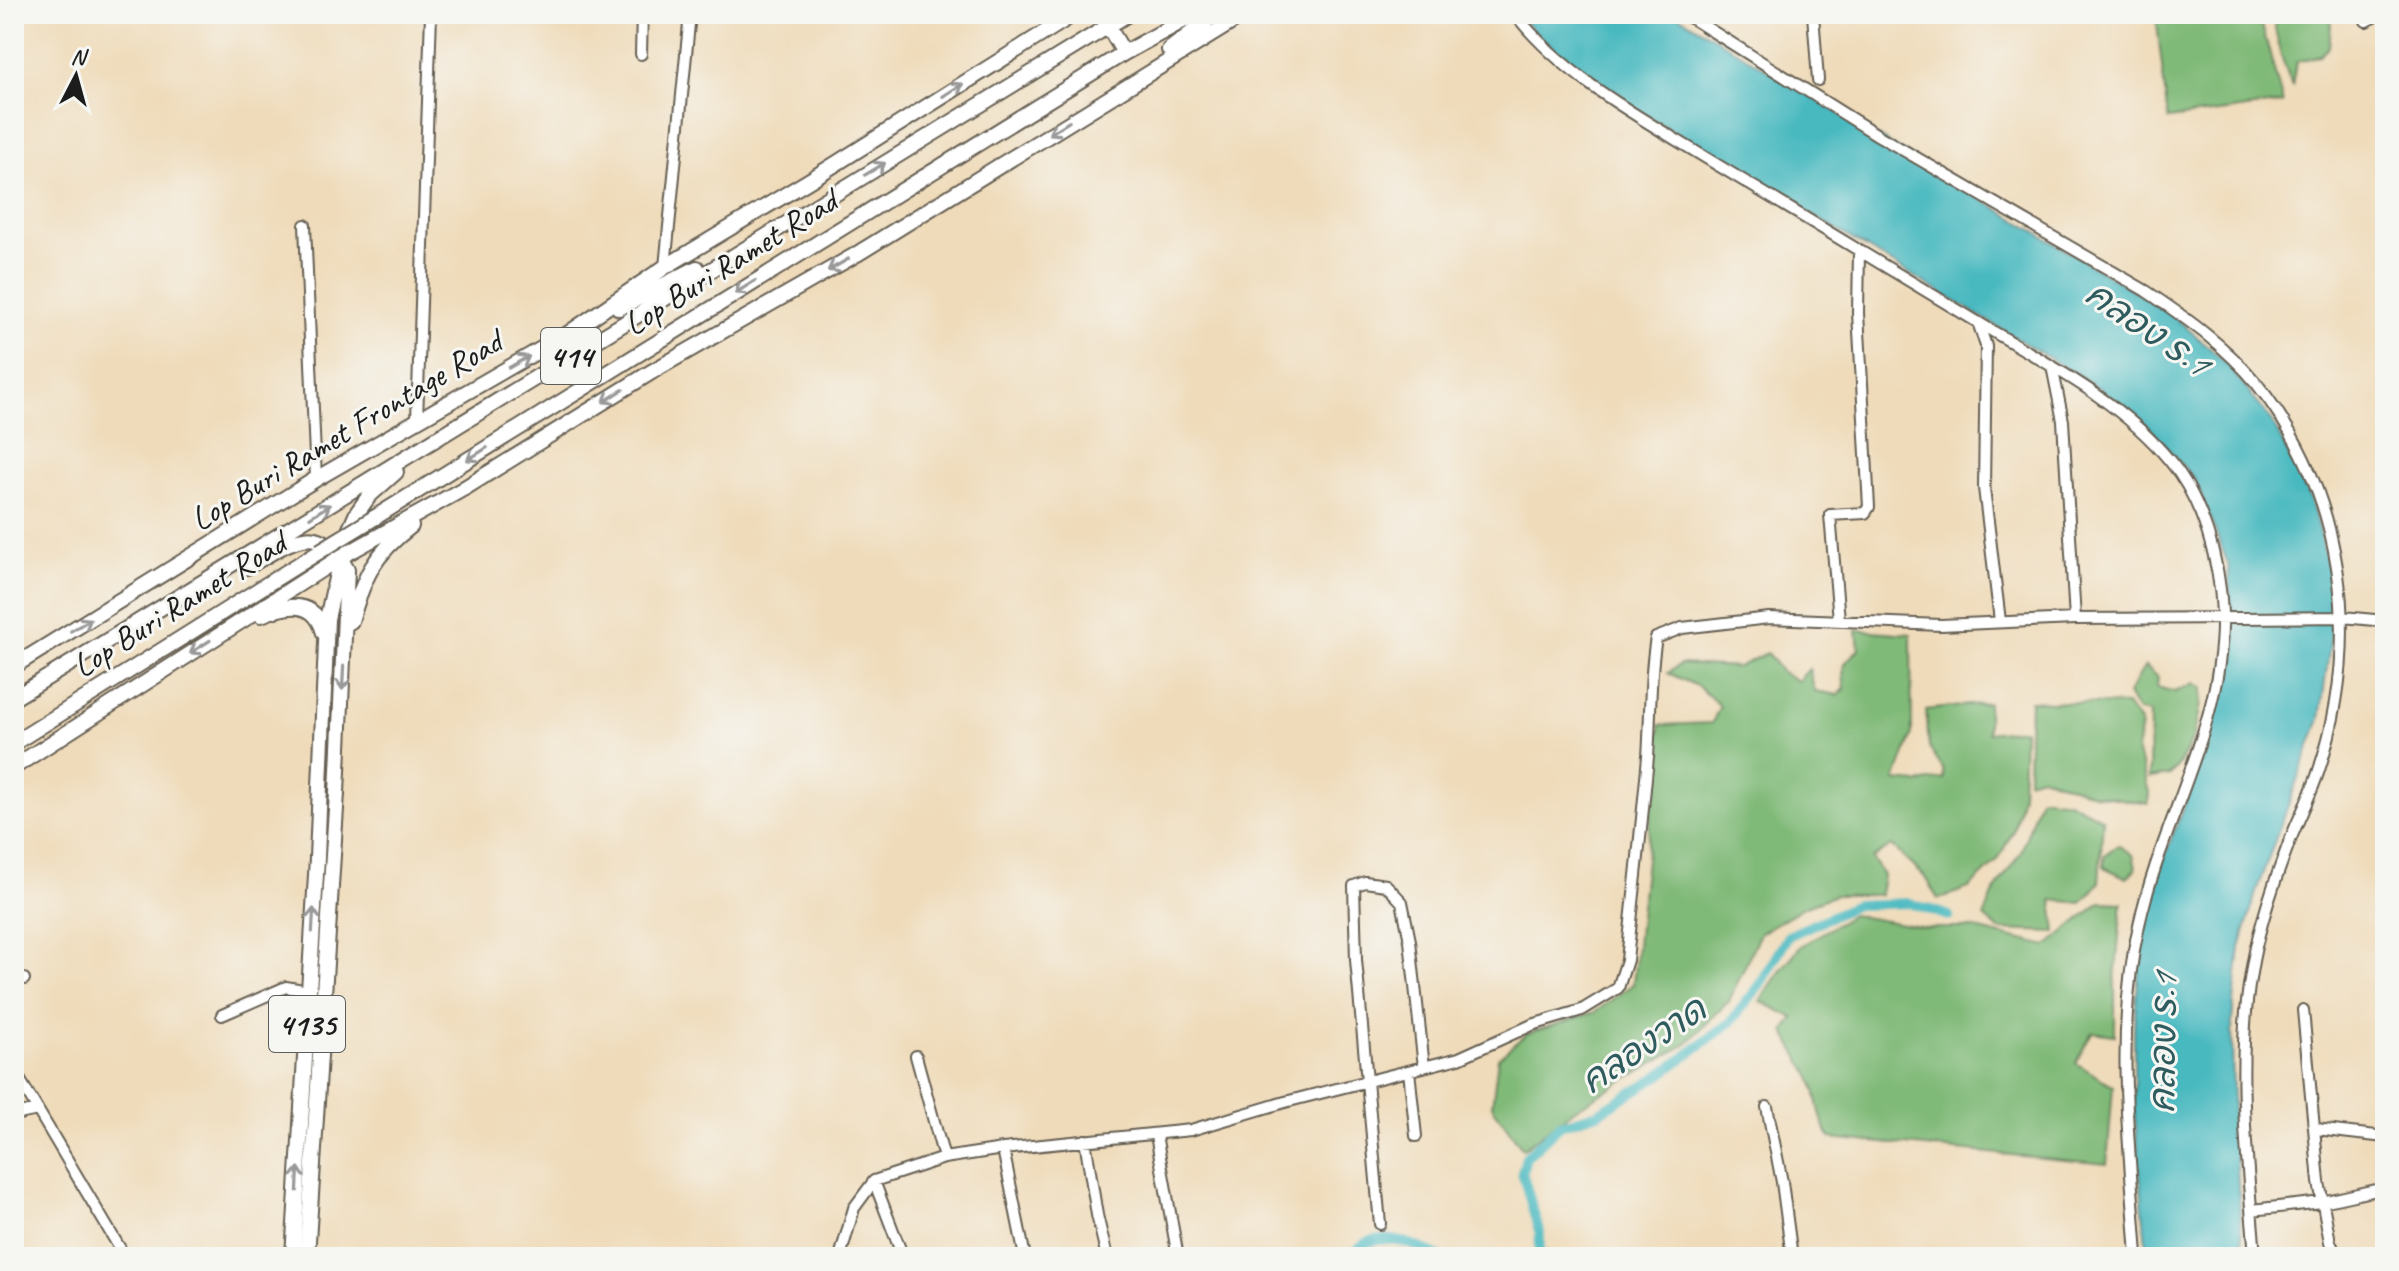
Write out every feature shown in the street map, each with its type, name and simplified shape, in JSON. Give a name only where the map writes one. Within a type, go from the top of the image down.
[{"type":"main road","name":"Lop Buri Ramet Frontage Road","points":[[14,666],[316,479],[569,333],[665,267],[810,180],[1052,21],[1074,14]]},
{"type":"main road","name":"Lop Buri Ramet Road","points":[[14,698],[1128,14]]},
{"type":"main road","name":"Lop Buri Ramet Road","points":[[14,743],[1124,53],[1195,14]]},
{"type":"main road","points":[[1099,102],[1216,14]]},
{"type":"main road","name":"414","points":[[14,764],[341,557],[463,489],[653,371],[857,254],[1245,14]]},
{"type":"main road","points":[[1108,26],[1124,53]]},
{"type":"main road","points":[[569,333],[787,223]]},
{"type":"main road","name":"4135","points":[[293,1257],[327,619],[344,542],[363,504],[420,450]]},
{"type":"main road","points":[[345,640],[362,581],[376,560],[393,540],[463,489]]},
{"type":"main road","points":[[158,610],[300,537],[313,537],[327,543],[341,557]]},
{"type":"main road","name":"4135","points":[[307,1257],[345,640],[347,570],[341,557]]},
{"type":"main road","points":[[230,628],[288,605],[313,611],[321,620],[327,641]]},
{"type":"street","points":[[417,420],[431,14]]},
{"type":"street","points":[[641,54],[642,14]]},
{"type":"street","points":[[665,267],[690,14]]},
{"type":"street","points":[[1515,14],[1531,34],[1599,92],[2052,366],[2122,412],[2172,463],[2186,485],[2213,550],[2220,578],[2222,618],[2207,725],[2147,891],[2126,1002],[2124,1068],[2137,1257]]},
{"type":"street","points":[[1685,14],[1879,136],[2146,291],[2191,322],[2247,373],[2301,449],[2333,538],[2341,579],[2343,617],[2338,680],[2327,738],[2318,773],[2286,851],[2262,924],[2245,1015],[2243,1081],[2255,1257]]},
{"type":"street","points":[[1813,14],[1818,80]]},
{"type":"street","points":[[2366,21],[2379,14]]},
{"type":"street","points":[[305,225],[316,479]]},
{"type":"street","points":[[1839,620],[1830,515],[1865,513],[1869,507],[1858,313],[1859,251]]},
{"type":"street","points":[[1978,322],[1986,346],[1984,488],[2000,621]]},
{"type":"street","points":[[2052,366],[2063,421],[2075,619]]},
{"type":"street","points":[[840,1257],[854,1208],[874,1181],[944,1158],[1191,1130],[1285,1102],[1459,1058],[1532,1025],[1582,1010],[1618,988],[1627,960],[1646,779],[1651,668],[1656,638],[1682,628],[1769,618],[1941,625],[2075,619],[2343,617],[2385,621]]},
{"type":"street","points":[[1380,1224],[1356,960],[1354,886],[1365,882],[1386,885],[1402,902],[1412,953],[1424,1067]]},
{"type":"street","points":[[222,1015],[286,987],[309,991]]},
{"type":"street","points":[[2303,1010],[2316,1129],[2315,1155],[2330,1242],[2337,1257]]},
{"type":"street","points":[[916,1056],[944,1158]]},
{"type":"street","points":[[14,1070],[125,1257]]},
{"type":"street","points":[[1409,1071],[1416,1136]]},
{"type":"street","points":[[1767,1107],[1782,1182],[1792,1257]]},
{"type":"street","points":[[14,1115],[38,1110]]},
{"type":"street","points":[[2316,1129],[2385,1137]]},
{"type":"street","points":[[1156,1135],[1178,1257]]},
{"type":"street","points":[[1085,1140],[1107,1257]]},
{"type":"street","points":[[1003,1149],[1025,1257]]},
{"type":"street","points":[[874,1181],[903,1257]]},
{"type":"street","points":[[2252,1210],[2322,1202],[2385,1188]]},
{"type":"green space","points":[[2156,14],[2259,14],[2283,103],[2168,119]]},
{"type":"green space","points":[[2272,14],[2332,14],[2329,47],[2320,55],[2296,62],[2292,87],[2280,52]]},
{"type":"green space","points":[[1857,630],[1911,634],[1912,734],[1895,781],[1918,783],[1944,779],[1943,769],[1929,748],[1926,710],[1988,703],[1988,733],[2024,729],[2022,794],[2014,829],[1998,860],[1969,888],[1938,899],[1924,876],[1892,846],[1872,858],[1883,875],[1880,895],[1835,895],[1804,907],[1760,933],[1729,1001],[1686,1044],[1576,1108],[1523,1149],[1492,1106],[1498,1058],[1526,1034],[1595,1012],[1633,984],[1660,725],[1712,723],[1720,706],[1699,687],[1668,673],[1680,664],[1738,667],[1767,653],[1781,671],[1798,681],[1809,669],[1815,691],[1838,695],[1845,689],[1844,666],[1859,649]]},
{"type":"green space","points":[[2145,666],[2158,677],[2157,687],[2175,692],[2194,683],[2203,688],[2197,724],[2184,756],[2170,775],[2149,778],[2150,713],[2137,710],[2128,694]]},
{"type":"green space","points":[[2030,701],[2126,705],[2141,723],[2137,750],[2149,792],[2148,804],[2094,794],[2041,776],[2028,780]]},
{"type":"green space","points":[[2040,797],[2068,801],[2103,819],[2099,883],[2082,903],[2052,900],[2056,932],[1999,930],[1984,917],[1995,890],[2021,852]]},
{"type":"green space","points":[[2118,845],[2133,855],[2136,868],[2127,878],[2104,867],[2104,855]]},
{"type":"green space","points":[[2101,902],[2122,903],[2115,981],[2115,1035],[2092,1032],[2076,1063],[2113,1086],[2107,1164],[1830,1138],[1821,1118],[1810,1076],[1785,1031],[1794,1018],[1760,1001],[1801,946],[1852,915],[1926,928],[1972,928],[2047,946]]},
{"type":"water","name":"คลอง ร.1","points":[[1519,14],[1675,14],[2169,312],[2223,360],[2272,421],[2311,501],[2330,574],[2330,644],[2320,719],[2257,889],[2240,948],[2232,1020],[2233,1109],[2243,1257],[2147,1257],[2134,1107],[2134,1026],[2141,945],[2163,861],[2215,723],[2232,632],[2228,564],[2195,480],[2149,427],[2099,388],[1598,86],[1533,31]]},
{"type":"waterway","name":"คลองวาด","points":[[1539,1257],[1540,1234],[1522,1172],[1526,1157],[1560,1125],[1598,1113],[1659,1076],[1730,1023],[1759,986],[1788,936],[1856,905],[1909,903],[1949,916]]},
{"type":"waterway","name":"คลองวาด","points":[[1353,1257],[1360,1247],[1381,1240],[1406,1243],[1439,1257]]}]
